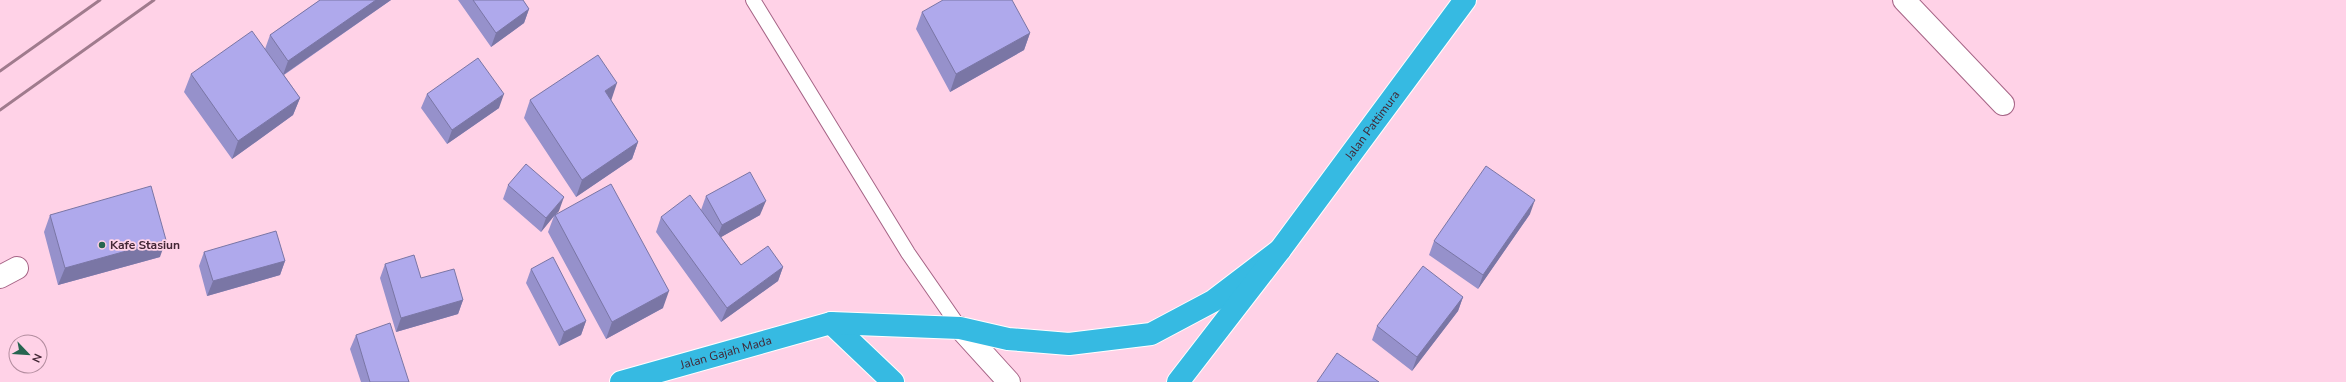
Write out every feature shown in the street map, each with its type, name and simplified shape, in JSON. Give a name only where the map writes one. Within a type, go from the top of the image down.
[{"type":"highway","name":"Jalan Pattimura","points":[[1178,382],[1280,250],[1465,0]]},
{"type":"highway","name":"Jalan Gajah Mada","points":[[621,382],[831,323],[960,328],[1008,339],[1069,344],[1151,334],[1213,301],[1280,250]]},
{"type":"highway","points":[[831,323],[893,382]]},
{"type":"street","points":[[1904,0],[2003,104]]},
{"type":"street","points":[[960,328],[1009,382]]},
{"type":"lane","points":[[753,0],[908,253],[960,328]]},
{"type":"building","points":[[320,0],[376,0],[288,61],[270,35]]},
{"type":"building","points":[[473,0],[523,0],[529,9],[496,33]]},
{"type":"building","points":[[943,0],[1012,0],[1030,33],[956,74],[922,12]]},
{"type":"building","points":[[252,31],[300,98],[238,141],[191,74]]},
{"type":"building","points":[[598,55],[617,83],[605,91],[638,142],[582,180],[530,100]]},
{"type":"building","points":[[478,58],[504,94],[452,130],[427,94]]},
{"type":"building","points":[[526,164],[564,197],[546,218],[508,185]]},
{"type":"building","points":[[1486,166],[1535,200],[1483,275],[1434,241]]},
{"type":"building","points":[[750,172],[766,201],[722,225],[706,196]]},
{"type":"building","points":[[611,184],[669,291],[612,322],[555,215]]},
{"type":"building","name":"Kafe Stasiun","points":[[151,186],[166,240],[65,268],[50,215]]},
{"type":"building","points":[[690,195],[741,265],[768,246],[783,267],[727,308],[661,217]]},
{"type":"building","points":[[276,231],[285,261],[213,281],[204,252]]},
{"type":"building","points":[[414,255],[421,278],[454,269],[463,300],[401,318],[385,264]]},
{"type":"building","points":[[553,257],[586,321],[564,332],[531,269]]},
{"type":"building","points":[[1423,266],[1463,297],[1417,357],[1377,326]]},
{"type":"building","points":[[390,323],[409,382],[370,382],[356,335]]},
{"type":"building","points":[[1337,353],[1379,382],[1317,382]]},
{"type":"railway","points":[[0,71],[100,0]]},
{"type":"railway","points":[[0,110],[154,0]]},
{"type":"place","name":"Kafe Stasiun","points":[[102,245]]}]
